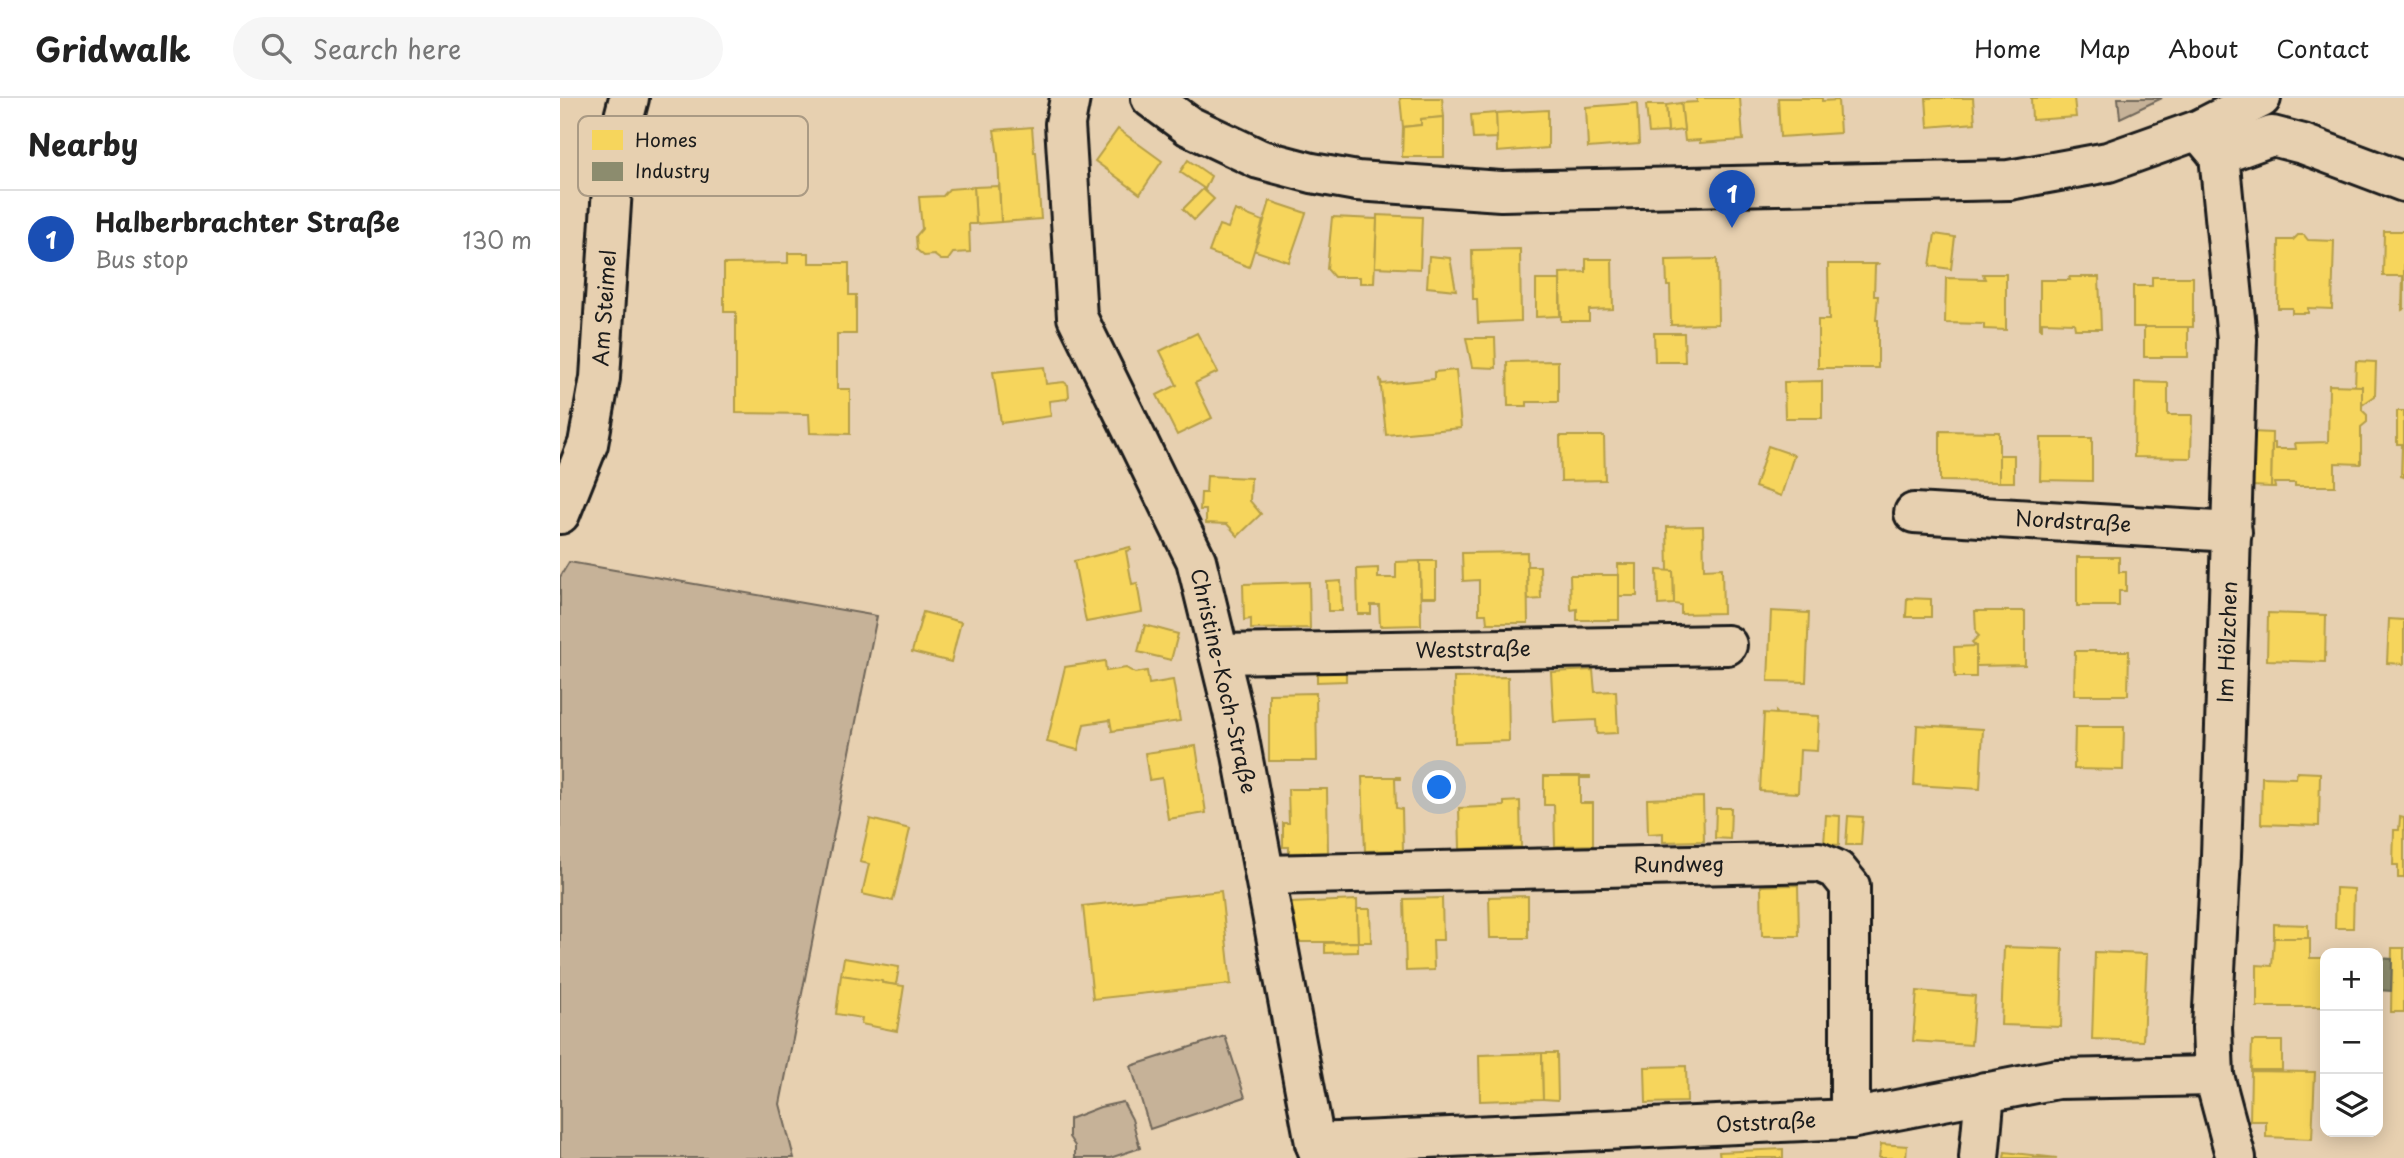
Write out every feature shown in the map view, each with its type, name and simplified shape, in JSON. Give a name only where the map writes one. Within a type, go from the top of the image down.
[{"type":"street","name":"Am Steimel","points":[[624,116],[629,98]]},
{"type":"street","name":"Christine-Koch-Straße","points":[[1070,98],[1065,124],[1077,317],[1196,560],[1237,728],[1318,1151]]},
{"type":"street","points":[[1151,98],[1189,126],[1259,159],[1357,181],[1501,191],[2009,180],[2209,143],[2272,136],[2303,144],[2404,182]]},
{"type":"street","points":[[2209,143],[2260,98]]},
{"type":"street","name":"Im Hölzchen","points":[[2209,143],[2237,339],[2221,842],[2212,1028],[2214,1076],[2236,1158]]},
{"type":"street","name":"Am Steimel","points":[[560,514],[588,444],[600,379],[611,196]]},
{"type":"street","name":"Nordstraße","points":[[1914,513],[2231,532]]},
{"type":"street","name":"Weststraße","points":[[1219,654],[1727,645]]},
{"type":"street","name":"Rundweg","points":[[1265,875],[1819,862],[1837,870],[1850,886],[1850,1119]]},
{"type":"street","name":"Oststraße","points":[[1318,1151],[1850,1119],[2057,1079],[2214,1076]]},
{"type":"street","points":[[1979,1158],[1985,1093]]},
{"type":"shaded area","points":[[2118,98],[2162,98],[2120,118]]},
{"type":"shaded area","points":[[569,562],[877,616],[780,1104],[794,1158],[560,1158],[560,577]]},
{"type":"shaded area","points":[[1225,1036],[1245,1097],[1150,1129],[1131,1066]]},
{"type":"shaded area","points":[[1123,1102],[1132,1119],[1140,1148],[1110,1158],[1075,1158],[1075,1146],[1069,1137],[1069,1119],[1100,1107]]},
{"type":"building: Homes","points":[[1400,98],[1442,98],[1444,117],[1421,119],[1421,125],[1403,127]]},
{"type":"building: Homes","points":[[1697,98],[1740,98],[1743,140],[1700,143],[1700,140],[1685,141],[1681,103],[1697,102]]},
{"type":"building: Homes","points":[[1778,98],[1838,100],[1840,133],[1780,137]]},
{"type":"building: Homes","points":[[1926,98],[1973,98],[1975,123],[1928,127]]},
{"type":"building: Homes","points":[[2031,98],[2074,98],[2076,117],[2032,120]]},
{"type":"building: Homes","points":[[1637,103],[1639,144],[1588,148],[1586,107]]},
{"type":"building: Homes","points":[[1681,103],[1684,130],[1668,132],[1666,105]]},
{"type":"building: Homes","points":[[1646,105],[1666,105],[1668,132],[1649,133]]},
{"type":"building: Homes","points":[[1548,110],[1548,148],[1497,152],[1496,113]]},
{"type":"building: Homes","points":[[1496,113],[1497,138],[1473,139],[1471,115]]},
{"type":"building: Homes","points":[[1444,117],[1444,157],[1402,157],[1403,127],[1421,125],[1421,119]]},
{"type":"building: Homes","points":[[1032,127],[1041,219],[1001,222],[994,130]]},
{"type":"building: Homes","points":[[1118,129],[1162,161],[1140,194],[1095,161]]},
{"type":"building: Homes","points":[[1188,160],[1211,176],[1205,189],[1180,172]]},
{"type":"building: Homes","points":[[999,186],[1001,222],[976,224],[974,187]]},
{"type":"building: Homes","points":[[974,187],[976,224],[969,224],[970,252],[953,253],[948,260],[941,260],[934,255],[924,256],[917,250],[916,236],[922,229],[919,197],[943,196],[949,189]]},
{"type":"building: Homes","points":[[1203,189],[1214,199],[1194,220],[1183,209]]},
{"type":"building: Homes","points":[[1270,201],[1306,213],[1289,262],[1253,250]]},
{"type":"building: Homes","points":[[1235,210],[1263,221],[1249,267],[1209,252],[1219,225],[1228,228]]},
{"type":"building: Homes","points":[[1377,215],[1422,217],[1420,269],[1375,267]]},
{"type":"building: Homes","points":[[1332,217],[1377,219],[1374,283],[1360,283],[1360,277],[1334,277],[1327,269]]},
{"type":"building: Homes","points":[[2384,231],[2404,231],[2404,309],[2402,310],[2403,276],[2383,276]]},
{"type":"building: Homes","points":[[1935,234],[1955,237],[1951,269],[1930,266]]},
{"type":"building: Homes","points":[[2298,235],[2304,235],[2308,240],[2334,241],[2332,309],[2308,308],[2308,313],[2292,313],[2292,308],[2278,308],[2279,240],[2293,240]]},
{"type":"building: Homes","points":[[1520,249],[1521,321],[1478,323],[1477,299],[1473,299],[1472,250]]},
{"type":"building: Homes","points":[[788,253],[809,253],[809,263],[849,263],[849,295],[856,295],[856,334],[837,334],[837,389],[850,389],[850,434],[810,433],[809,414],[736,413],[736,312],[724,312],[724,264],[788,263]]},
{"type":"building: Homes","points":[[1429,256],[1450,258],[1456,290],[1427,287]]},
{"type":"building: Homes","points":[[1586,259],[1612,259],[1613,309],[1589,310],[1589,321],[1561,321],[1560,273],[1586,272]]},
{"type":"building: Homes","points":[[1717,259],[1718,324],[1671,325],[1666,260]]},
{"type":"building: Homes","points":[[1828,264],[1878,264],[1875,266],[1874,296],[1878,296],[1878,368],[1818,368],[1818,320],[1829,320]]},
{"type":"building: Homes","points":[[1983,274],[2006,274],[2006,330],[1984,329],[1984,324],[1945,323],[1946,278],[1985,279]]},
{"type":"building: Homes","points":[[2069,277],[2099,277],[2101,329],[2075,329],[2074,323],[2042,322],[2040,329],[2040,280],[2070,280]]},
{"type":"building: Homes","points":[[2152,277],[2193,277],[2193,327],[2133,327],[2133,286],[2152,286]]},
{"type":"building: Homes","points":[[1536,280],[1560,280],[1560,316],[1536,317]]},
{"type":"building: Homes","points":[[2144,327],[2188,327],[2188,357],[2144,357]]},
{"type":"building: Homes","points":[[1197,333],[1218,372],[1195,383],[1212,418],[1177,435],[1157,395],[1177,385],[1160,351]]},
{"type":"building: Homes","points":[[1654,333],[1684,333],[1685,362],[1655,362]]},
{"type":"building: Homes","points":[[1466,338],[1495,338],[1496,368],[1472,367]]},
{"type":"building: Homes","points":[[1558,361],[1558,402],[1527,402],[1527,406],[1508,406],[1507,362]]},
{"type":"building: Homes","points":[[2356,361],[2376,362],[2375,396],[2362,405],[2362,386],[2355,386]]},
{"type":"building: Homes","points":[[1044,367],[1046,384],[1064,382],[1068,385],[1069,396],[1066,399],[1049,401],[1051,416],[1001,423],[993,372]]},
{"type":"building: Homes","points":[[1456,370],[1461,428],[1386,435],[1380,378],[1382,384],[1434,379],[1434,372]]},
{"type":"building: Homes","points":[[1822,381],[1822,418],[1785,418],[1784,382]]},
{"type":"building: Homes","points":[[2135,382],[2168,383],[2168,415],[2192,415],[2191,458],[2134,457]]},
{"type":"building: Homes","points":[[2329,385],[2362,386],[2362,410],[2367,415],[2367,422],[2361,427],[2361,464],[2335,463],[2335,486],[2274,483],[2275,487],[2271,487],[2272,443],[2275,443],[2275,449],[2296,449],[2295,443],[2328,442]]},
{"type":"building: Homes","points":[[2397,411],[2404,411],[2404,444],[2397,444]]},
{"type":"building: Homes","points":[[1940,431],[1999,432],[1999,482],[1940,481]]},
{"type":"building: Homes","points":[[2252,432],[2272,433],[2271,487],[2251,486]]},
{"type":"building: Homes","points":[[1560,436],[1604,436],[1605,480],[1561,481]]},
{"type":"building: Homes","points":[[2041,438],[2092,438],[2092,481],[2040,480]]},
{"type":"building: Homes","points":[[2404,444],[2404,477],[2401,476]]},
{"type":"building: Homes","points":[[1768,446],[1794,455],[1781,496],[1755,487]]},
{"type":"building: Homes","points":[[1999,455],[2014,455],[2014,482],[1999,482]]},
{"type":"building: Homes","points":[[1207,476],[1251,478],[1250,501],[1261,514],[1238,536],[1227,524],[1206,523],[1206,510],[1200,510],[1201,493],[1206,493]]},
{"type":"building: Homes","points":[[1703,526],[1704,569],[1722,568],[1723,613],[1681,614],[1681,605],[1674,604],[1673,571],[1668,571],[1667,527]]},
{"type":"building: Homes","points":[[1130,547],[1131,550],[1126,551],[1132,584],[1137,583],[1142,612],[1086,622],[1074,561]]},
{"type":"building: Homes","points":[[1527,552],[1528,623],[1487,623],[1486,614],[1479,614],[1479,580],[1463,581],[1462,553]]},
{"type":"building: Homes","points":[[2077,557],[2119,557],[2119,572],[2126,572],[2126,591],[2119,591],[2119,606],[2077,606]]},
{"type":"building: Homes","points":[[1420,561],[1421,625],[1380,626],[1379,605],[1371,605],[1371,614],[1358,614],[1357,569],[1378,568],[1378,578],[1396,578],[1396,562]]},
{"type":"building: Homes","points":[[1420,561],[1436,561],[1436,597],[1421,597]]},
{"type":"building: Homes","points":[[1618,564],[1637,564],[1637,596],[1619,596]]},
{"type":"building: Homes","points":[[1527,566],[1540,566],[1541,599],[1528,600]]},
{"type":"building: Homes","points":[[1657,570],[1673,571],[1674,604],[1658,605]]},
{"type":"building: Homes","points":[[1570,575],[1619,575],[1619,620],[1577,620],[1577,609],[1571,610]]},
{"type":"building: Homes","points":[[1341,581],[1342,611],[1328,611],[1327,582]]},
{"type":"building: Homes","points":[[1309,582],[1310,628],[1251,629],[1251,619],[1244,620],[1243,584]]},
{"type":"building: Homes","points":[[1907,598],[1931,599],[1931,617],[1906,617]]},
{"type":"building: Homes","points":[[1771,611],[1809,613],[1806,682],[1768,681]]},
{"type":"building: Homes","points":[[1975,611],[2025,611],[2025,665],[1976,666],[1976,646],[1972,642],[1979,636],[1976,633]]},
{"type":"building: Homes","points":[[923,612],[961,622],[951,662],[912,652]]},
{"type":"building: Homes","points":[[2268,613],[2326,615],[2325,662],[2267,660]]},
{"type":"building: Homes","points":[[2389,619],[2404,620],[2404,664],[2387,663]]},
{"type":"building: Homes","points":[[1145,625],[1178,634],[1171,660],[1138,652]]},
{"type":"building: Homes","points":[[1976,646],[1976,677],[1955,677],[1954,647]]},
{"type":"building: Homes","points":[[2075,651],[2129,651],[2128,695],[2074,695]]},
{"type":"building: Homes","points":[[1105,661],[1106,671],[1126,668],[1135,673],[1147,671],[1149,684],[1173,680],[1180,721],[1112,731],[1110,720],[1084,724],[1078,750],[1047,742],[1065,667]]},
{"type":"building: Homes","points":[[1346,666],[1346,681],[1317,682],[1317,667]]},
{"type":"building: Homes","points":[[1593,670],[1595,692],[1616,691],[1618,733],[1597,734],[1596,720],[1554,722],[1551,672]]},
{"type":"building: Homes","points":[[1508,677],[1509,741],[1455,743],[1454,678]]},
{"type":"building: Homes","points":[[1316,693],[1317,761],[1269,761],[1269,694]]},
{"type":"building: Homes","points":[[1764,713],[1819,716],[1817,751],[1800,750],[1798,793],[1760,791]]},
{"type":"building: Homes","points":[[1917,725],[1983,729],[1980,789],[1914,785]]},
{"type":"building: Homes","points":[[2075,727],[2124,727],[2123,770],[2074,769]]},
{"type":"building: Homes","points":[[1196,746],[1206,813],[1168,819],[1162,778],[1149,780],[1145,753]]},
{"type":"building: Homes","points":[[2297,772],[2320,773],[2319,826],[2261,824],[2262,777],[2296,778]]},
{"type":"building: Homes","points":[[1544,776],[1590,776],[1580,778],[1580,803],[1593,803],[1593,845],[1555,846],[1554,805],[1544,805]]},
{"type":"building: Homes","points":[[1362,777],[1400,777],[1395,779],[1396,808],[1402,809],[1403,850],[1365,851]]},
{"type":"building: Homes","points":[[1288,789],[1327,789],[1328,852],[1289,853],[1289,847],[1283,847],[1283,823],[1289,823]]},
{"type":"building: Homes","points":[[1703,797],[1704,841],[1663,842],[1663,833],[1648,834],[1647,799]]},
{"type":"building: Homes","points":[[1520,801],[1521,847],[1460,849],[1459,808],[1504,806],[1504,802]]},
{"type":"building: Homes","points":[[1716,808],[1731,808],[1730,839],[1715,838]]},
{"type":"building: Homes","points":[[1826,815],[1840,816],[1839,845],[1824,844]]},
{"type":"building: Homes","points":[[1848,816],[1863,817],[1861,845],[1846,845]]},
{"type":"building: Homes","points":[[2400,817],[2404,818],[2404,878],[2398,878],[2398,865],[2393,865],[2394,830],[2399,830]]},
{"type":"building: Homes","points":[[870,819],[910,829],[893,901],[862,894],[869,864],[860,862]]},
{"type":"building: Homes","points":[[1798,885],[1799,936],[1762,936],[1761,886]]},
{"type":"building: Homes","points":[[2336,888],[2354,889],[2353,928],[2335,928]]},
{"type":"building: Homes","points":[[1221,891],[1231,984],[1093,999],[1083,906]]},
{"type":"building: Homes","points":[[1528,896],[1528,938],[1490,938],[1489,897]]},
{"type":"building: Homes","points":[[1442,898],[1443,940],[1433,940],[1434,970],[1406,971],[1404,899]]},
{"type":"building: Homes","points":[[1357,900],[1358,942],[1292,942],[1291,903]]},
{"type":"building: Homes","points":[[1357,909],[1370,909],[1371,942],[1358,942]]},
{"type":"building: Homes","points":[[2274,924],[2308,925],[2308,938],[2274,938]]},
{"type":"building: Homes","points":[[2274,938],[2310,938],[2310,958],[2320,958],[2320,1007],[2257,1007],[2257,965],[2272,966]]},
{"type":"building: Homes","points":[[1358,942],[1358,952],[1325,953],[1325,943]]},
{"type":"building: Homes","points":[[2004,947],[2063,949],[2061,1027],[2001,1025]]},
{"type":"building: Homes","points":[[2392,948],[2404,948],[2404,1012],[2391,1012]]},
{"type":"building: Homes","points":[[2095,952],[2147,954],[2143,1041],[2092,1039]]},
{"type":"building: Homes","points":[[844,958],[899,967],[896,985],[841,975]]},
{"type":"building: Homes","points":[[841,975],[904,986],[897,1031],[861,1024],[862,1018],[836,1014]]},
{"type":"building: Homes","points":[[1917,991],[1975,996],[1971,1045],[1913,1041]]},
{"type":"building: Homes","points":[[2252,1041],[2282,1041],[2282,1070],[2251,1070]]},
{"type":"building: Homes","points":[[1542,1053],[1543,1099],[1480,1101],[1479,1055]]},
{"type":"building: Homes","points":[[1542,1053],[1557,1053],[1558,1100],[1543,1099]]},
{"type":"building: Homes","points":[[1686,1066],[1687,1102],[1646,1103],[1645,1067]]},
{"type":"building: Homes","points":[[2251,1071],[2315,1072],[2312,1139],[2266,1137],[2266,1121],[2250,1121]]},
{"type":"building: Homes","points":[[1881,1144],[1907,1146],[1906,1158],[1879,1158]]},
{"type":"building: Homes","points":[[1783,1149],[1783,1158],[1720,1158],[1719,1152]]},
{"type":"building: Homes","points":[[2005,1152],[2057,1158],[2004,1158]]},
{"type":"building: Industry","points":[[2383,958],[2392,959],[2391,991],[2383,990]]},
{"type":"place","name":"Halberbrachter Straße","points":[[1732,228]]}]
